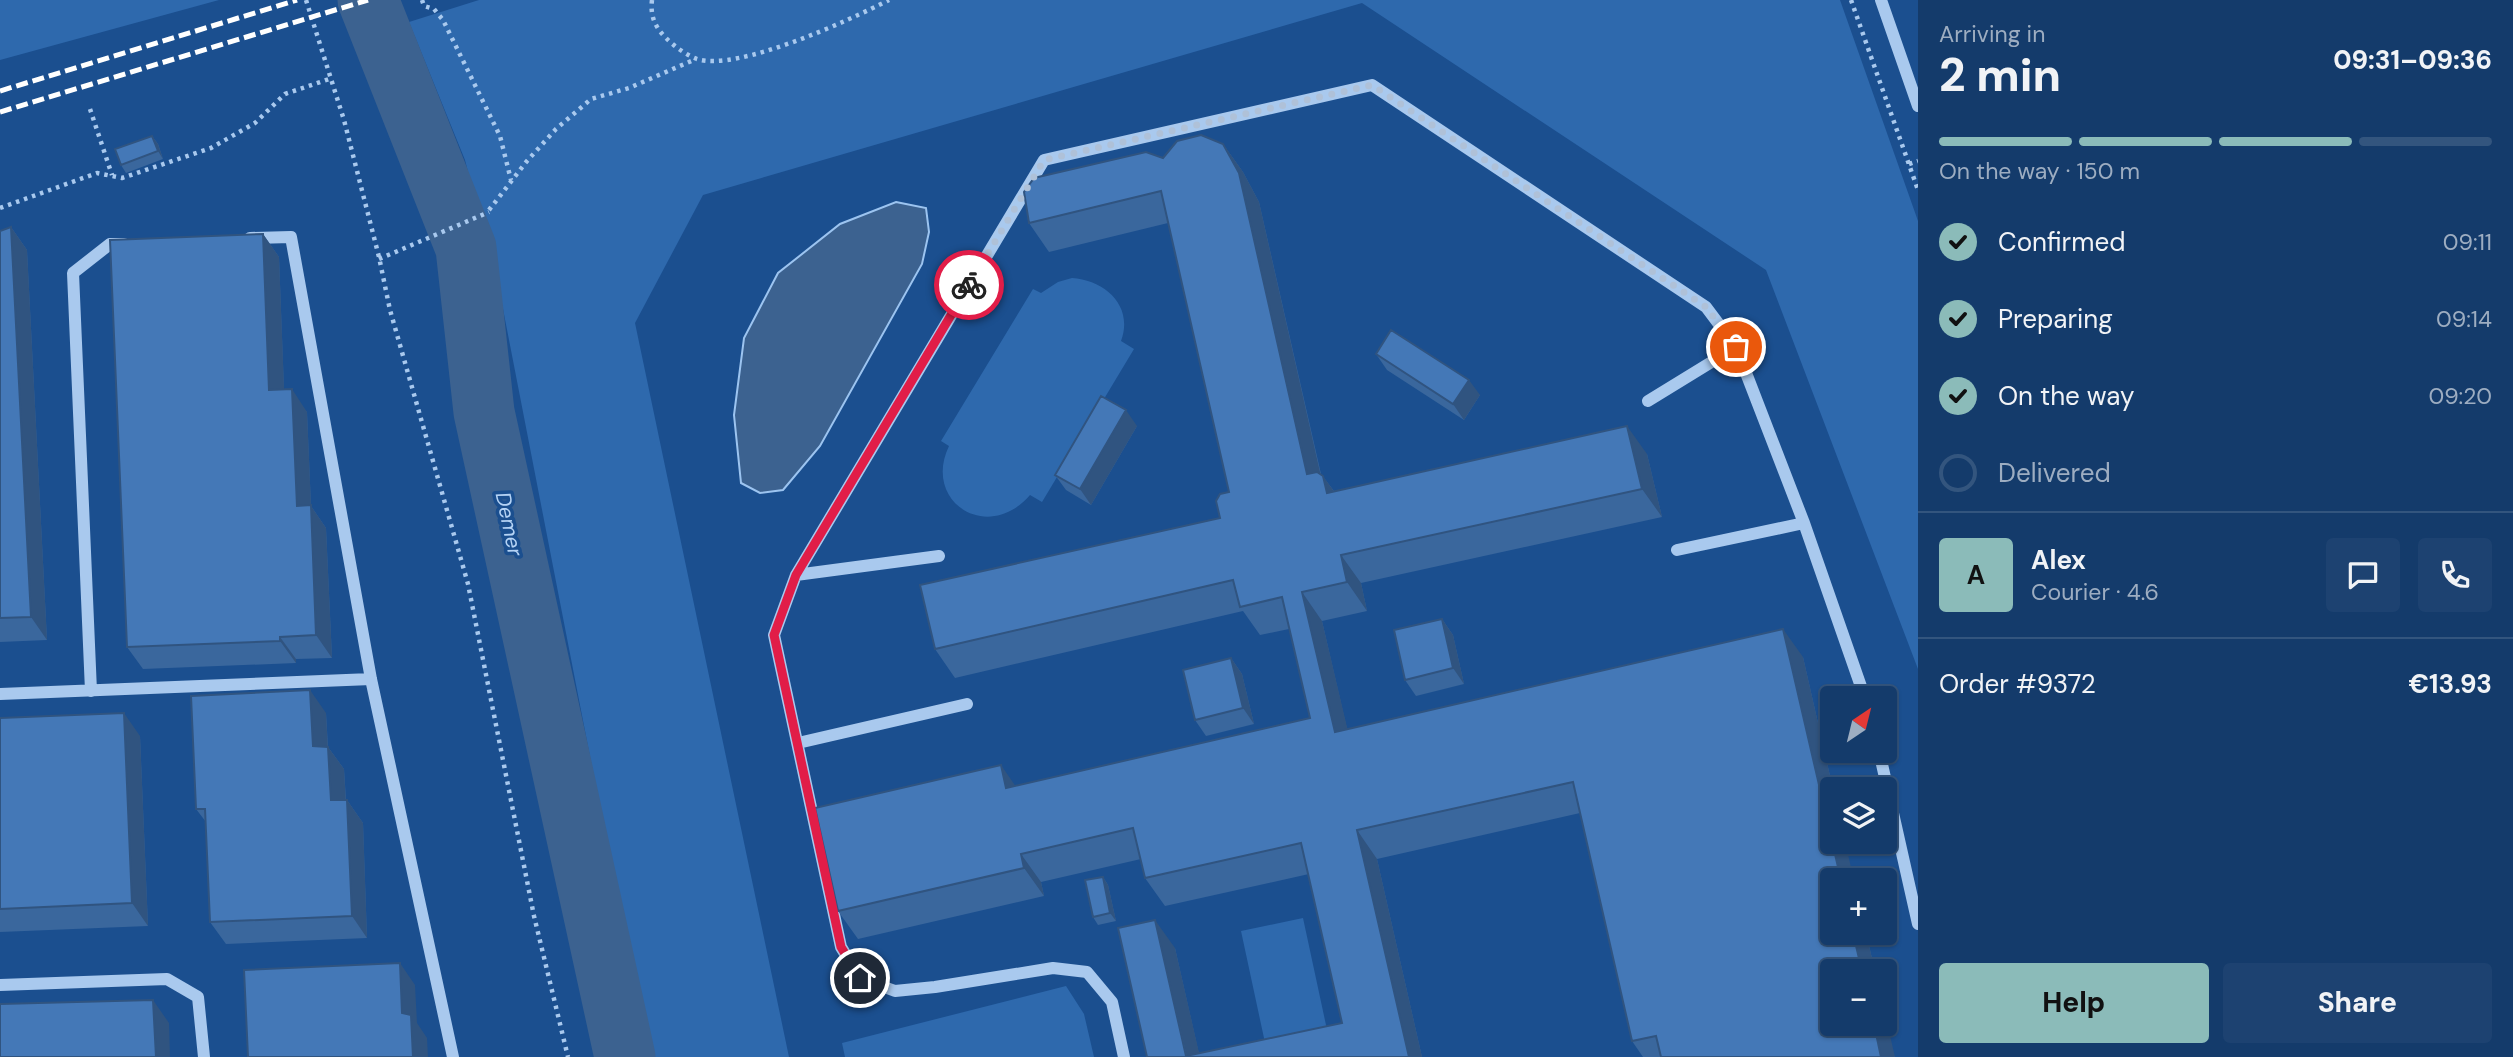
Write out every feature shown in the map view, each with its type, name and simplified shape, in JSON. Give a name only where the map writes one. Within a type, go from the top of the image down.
[{"type":"street","points":[[1881,0],[1918,106]]},
{"type":"street","points":[[1124,1057],[1112,1002],[1087,972],[1053,968],[895,991],[860,978],[841,947],[774,635],[796,575],[1044,160],[1372,85],[1706,307],[1736,347],[1804,523],[1861,686]]},
{"type":"street","points":[[235,239],[291,237],[372,679],[453,1057]]},
{"type":"street","points":[[91,691],[73,273],[110,244],[138,243]]},
{"type":"street","points":[[1648,401],[1736,347]]},
{"type":"street","points":[[1676,550],[1804,523]]},
{"type":"street","points":[[796,575],[939,556]]},
{"type":"street","points":[[0,694],[372,679]]},
{"type":"street","points":[[798,743],[967,704]]},
{"type":"street","points":[[1882,763],[1918,924]]},
{"type":"street","points":[[0,985],[167,979],[198,997],[204,1057]]},
{"type":"path","points":[[306,0],[332,78],[380,261],[390,310],[468,584],[534,916],[568,1057]]},
{"type":"path","points":[[422,0],[424,6],[434,9],[443,20],[500,136],[512,180]]},
{"type":"path","points":[[652,0],[650,12],[657,29],[673,46],[697,59],[728,61],[790,42],[889,0]]},
{"type":"path","points":[[1851,0],[1918,190]]},
{"type":"path","points":[[380,261],[489,211],[556,129],[591,99],[629,88],[697,59]]},
{"type":"path","points":[[0,208],[97,173],[121,178],[211,148],[255,123],[285,94],[332,78]]},
{"type":"path","points":[[90,109],[112,176]]},
{"type":"path","points":[[1909,164],[1918,161]]},
{"type":"shaded area","points":[[0,0],[219,0],[0,60]]},
{"type":"shaded area","points":[[479,0],[1840,0],[1918,221],[1918,669],[1766,270],[1362,3],[703,195],[635,323],[789,1057],[654,1057],[621,916],[503,309],[465,160],[409,22]]},
{"type":"shaded area","points":[[896,202],[926,208],[929,232],[922,264],[820,446],[783,490],[760,493],[741,483],[734,415],[744,338],[778,273],[840,224]]},
{"type":"shaded area","points":[[1072,278],[1095,284],[1114,297],[1123,317],[1121,341],[1134,349],[1042,502],[1030,495],[1013,509],[996,516],[979,516],[964,510],[952,499],[944,484],[943,466],[949,446],[941,441],[1033,289],[1041,293],[1058,282]]},
{"type":"shaded area","points":[[1303,918],[1329,1039],[1267,1052],[1241,931]]},
{"type":"shaded area","points":[[1066,986],[1084,1014],[1094,1057],[845,1057],[842,1043]]},
{"type":"building","points":[[1201,135],[1223,144],[1239,173],[1307,474],[1317,472],[1323,476],[1327,493],[1627,426],[1642,489],[1341,555],[1347,582],[1302,592],[1335,732],[1783,629],[1820,789],[1820,854],[1835,854],[1838,868],[1820,868],[1820,945],[1856,945],[1859,959],[1820,959],[1820,1036],[1877,1036],[1881,1057],[1661,1057],[1656,1036],[1632,1041],[1573,782],[1357,830],[1409,1057],[1147,1057],[1118,928],[1155,920],[1186,1056],[1342,1023],[1301,843],[1145,878],[1133,828],[1021,854],[1024,868],[838,911],[815,808],[1001,765],[1006,788],[1310,718],[1282,597],[1240,607],[1233,580],[935,649],[920,585],[1220,518],[1216,501],[1220,494],[1229,492],[1161,191],[1029,223],[1024,192],[1034,178],[1146,152],[1163,158],[1177,141]]},
{"type":"building","points":[[152,136],[158,151],[121,165],[115,149]]},
{"type":"building","points":[[11,227],[31,617],[0,618],[0,231]]},
{"type":"building","points":[[263,234],[269,390],[292,389],[297,506],[311,505],[316,635],[280,637],[280,641],[127,647],[110,240]]},
{"type":"building","points":[[1391,330],[1469,380],[1453,404],[1376,354]]},
{"type":"building","points":[[1101,396],[1126,410],[1080,489],[1055,475]]},
{"type":"building","points":[[1442,619],[1453,668],[1405,680],[1394,630]]},
{"type":"building","points":[[1231,658],[1243,708],[1195,720],[1183,670]]},
{"type":"building","points":[[310,690],[313,746],[328,747],[331,800],[347,800],[352,916],[210,922],[205,809],[196,809],[191,696]]},
{"type":"building","points":[[124,713],[132,903],[0,909],[0,718]]},
{"type":"building","points":[[1103,877],[1110,913],[1093,917],[1085,880]]},
{"type":"building","points":[[400,963],[402,1013],[411,1015],[413,1057],[248,1057],[244,970]]},
{"type":"building","points":[[153,1000],[156,1057],[0,1057],[0,1004]]},
{"type":"waterway","name":"Demer","points":[[368,0],[466,248],[484,412],[625,1057]]},
{"type":"railway","points":[[0,91],[297,0]]},
{"type":"railway","points":[[0,112],[368,0]]},
{"type":"way so far","points":[[969,285],[1044,160],[1372,85],[1706,307],[1736,347]]},
{"type":"route","points":[[860,978],[841,947],[774,635],[796,575],[969,285]]}]
